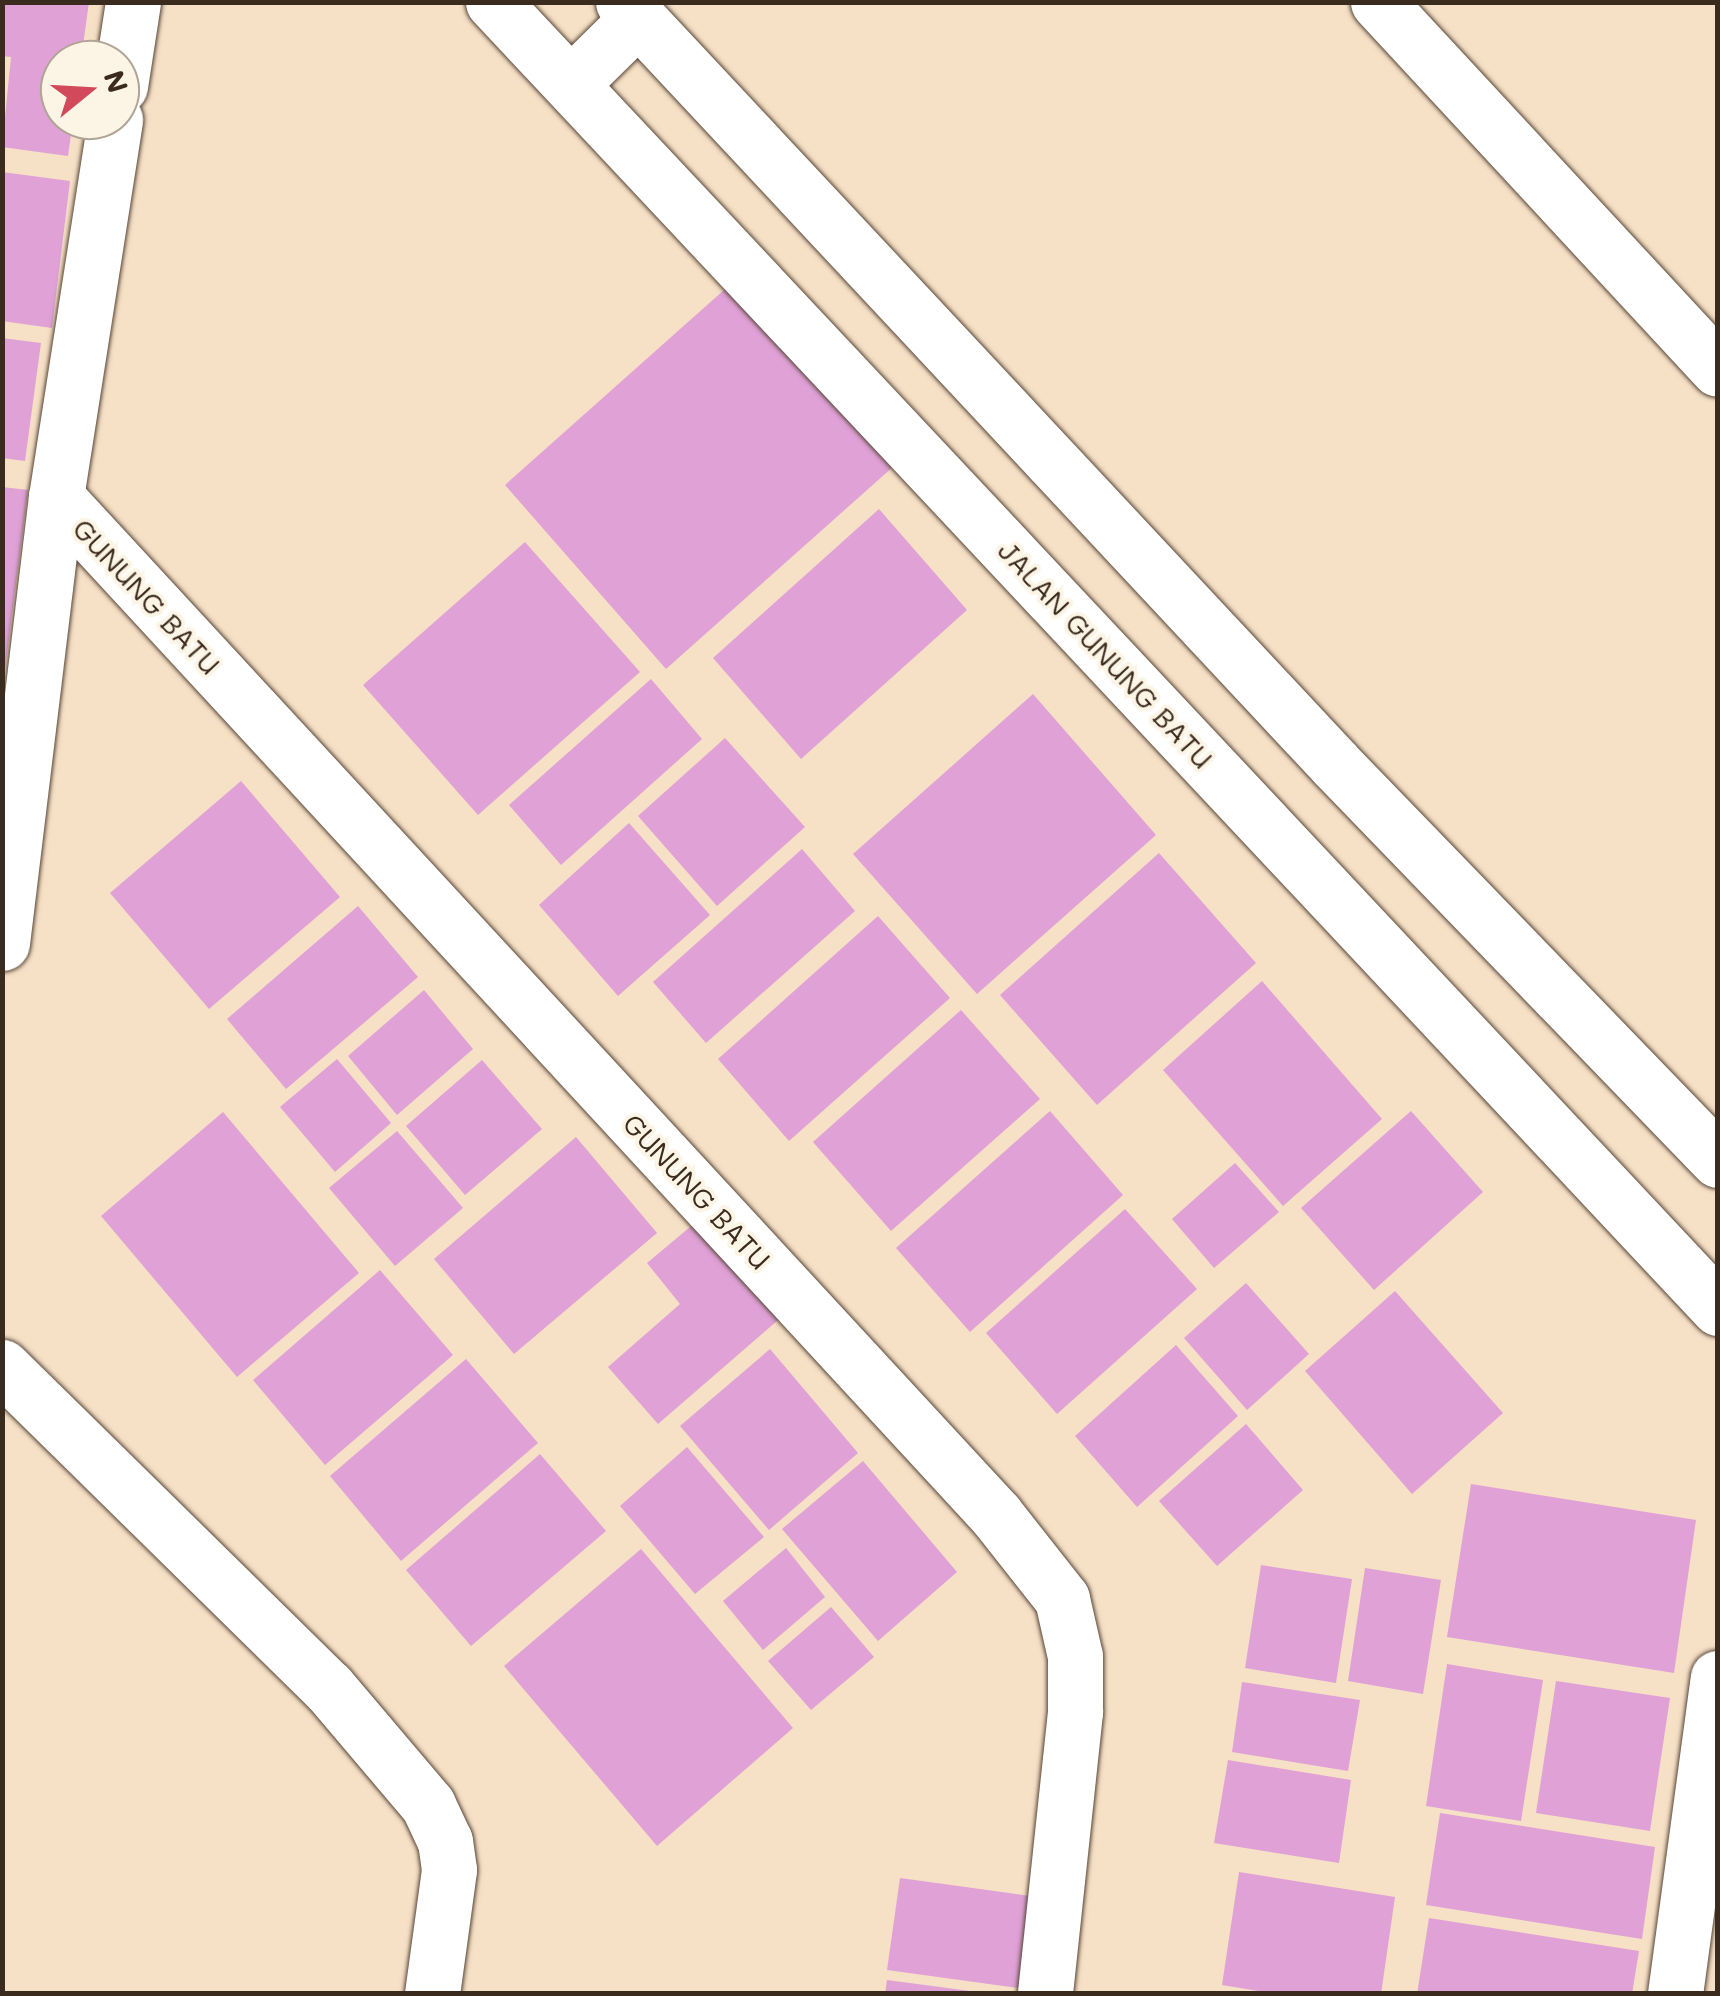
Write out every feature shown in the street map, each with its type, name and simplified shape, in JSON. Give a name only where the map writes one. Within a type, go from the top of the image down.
[{"type":"street","points":[[127,40],[133,2]]},
{"type":"street","name":"JALAN GUNUNG BATU","points":[[493,2],[1718,1308]]},
{"type":"street","points":[[1378,2],[1718,369]]},
{"type":"street","points":[[572,82],[630,10],[1335,764],[1718,1160]]},
{"type":"street","name":"GUNUNG BATU","points":[[2,943],[56,497],[112,140]]},
{"type":"street","name":"GUNUNG BATU","points":[[56,497],[996,1515],[1062,1598],[1075,1656],[1075,1712],[1044,1994]]},
{"type":"street","points":[[2,1366],[328,1688],[428,1804],[449,1870],[432,1994]]},
{"type":"street","points":[[1675,1994],[1718,1678]]},
{"type":"building","points":[[2,2],[89,2],[84,40],[40,40],[40,140],[70,140],[68,156],[2,147],[11,57],[2,56]]},
{"type":"building","points":[[2,172],[70,181],[52,328],[2,321]]},
{"type":"building","points":[[733,282],[894,466],[666,669],[505,485]]},
{"type":"building","points":[[2,338],[41,343],[25,461],[2,458]]},
{"type":"building","points":[[2,487],[28,490],[5,669],[2,668]]},
{"type":"building","points":[[879,509],[967,610],[801,759],[713,658]]},
{"type":"building","points":[[525,542],[640,672],[478,815],[363,685]]},
{"type":"building","points":[[651,679],[702,739],[561,865],[509,805]]},
{"type":"building","points":[[1033,694],[1156,835],[977,994],[853,854]]},
{"type":"building","points":[[725,738],[805,827],[717,906],[638,816]]},
{"type":"building","points":[[241,781],[340,897],[209,1009],[110,893]]},
{"type":"building","points":[[629,823],[710,915],[618,996],[539,905]]},
{"type":"building","points":[[802,849],[855,911],[706,1043],[653,982]]},
{"type":"building","points":[[1159,853],[1256,963],[1097,1105],[1000,995]]},
{"type":"building","points":[[358,906],[418,977],[286,1089],[227,1019]]},
{"type":"building","points":[[878,916],[950,998],[789,1141],[718,1059]]},
{"type":"building","points":[[1262,981],[1382,1119],[1283,1206],[1163,1070]]},
{"type":"building","points":[[424,990],[473,1049],[397,1115],[348,1056]]},
{"type":"building","points":[[961,1010],[1040,1099],[891,1231],[813,1142]]},
{"type":"building","points":[[337,1059],[391,1123],[335,1172],[280,1107]]},
{"type":"building","points":[[482,1060],[542,1129],[465,1195],[406,1126]]},
{"type":"building","points":[[1050,1111],[1123,1195],[970,1332],[896,1248]]},
{"type":"building","points":[[1411,1111],[1483,1192],[1374,1290],[1301,1208]]},
{"type":"building","points":[[223,1112],[359,1273],[237,1377],[101,1216]]},
{"type":"building","points":[[397,1131],[463,1208],[395,1266],[329,1188]]},
{"type":"building","points":[[576,1137],[657,1233],[514,1354],[434,1259]]},
{"type":"building","points":[[1235,1163],[1279,1212],[1214,1268],[1172,1219]]},
{"type":"building","points":[[1125,1209],[1197,1289],[1057,1414],[986,1333]]},
{"type":"building","points":[[702,1217],[785,1314],[658,1424],[608,1367],[680,1304],[647,1263]]},
{"type":"building","points":[[380,1270],[453,1355],[325,1465],[253,1380]]},
{"type":"building","points":[[1246,1283],[1309,1354],[1247,1410],[1184,1338]]},
{"type":"building","points":[[1395,1291],[1503,1413],[1412,1494],[1305,1371]]},
{"type":"building","points":[[1176,1345],[1238,1416],[1137,1507],[1075,1436]]},
{"type":"building","points":[[770,1349],[858,1453],[769,1530],[680,1426]]},
{"type":"building","points":[[466,1359],[538,1443],[401,1561],[330,1476]]},
{"type":"building","points":[[1246,1424],[1303,1490],[1217,1566],[1159,1501]]},
{"type":"building","points":[[687,1447],[764,1537],[695,1594],[620,1506]]},
{"type":"building","points":[[540,1454],[606,1531],[471,1646],[406,1570]]},
{"type":"building","points":[[863,1461],[957,1572],[878,1641],[782,1529]]},
{"type":"building","points":[[1471,1484],[1696,1520],[1674,1673],[1447,1637]]},
{"type":"building","points":[[786,1548],[825,1597],[763,1650],[723,1601]]},
{"type":"building","points":[[641,1549],[793,1728],[657,1846],[504,1666]]},
{"type":"building","points":[[1261,1565],[1352,1579],[1336,1683],[1245,1668]]},
{"type":"building","points":[[1365,1568],[1441,1580],[1423,1694],[1348,1681]]},
{"type":"building","points":[[831,1607],[874,1657],[811,1710],[768,1661]]},
{"type":"building","points":[[1447,1664],[1543,1680],[1521,1821],[1426,1806]]},
{"type":"building","points":[[1556,1681],[1670,1698],[1650,1831],[1536,1813]]},
{"type":"building","points":[[1242,1682],[1360,1700],[1348,1771],[1232,1752]]},
{"type":"building","points":[[1228,1760],[1351,1780],[1339,1863],[1214,1843]]},
{"type":"building","points":[[1440,1813],[1655,1847],[1642,1939],[1426,1905]]},
{"type":"building","points":[[1239,1872],[1395,1897],[1381,1994],[1277,1994],[1222,1985]]},
{"type":"building","points":[[900,1878],[1037,1897],[1025,1989],[887,1970]]},
{"type":"building","points":[[1429,1918],[1639,1951],[1632,1994],[1417,1994]]},
{"type":"building","points":[[887,1980],[970,1991],[970,1994],[885,1994]]}]
